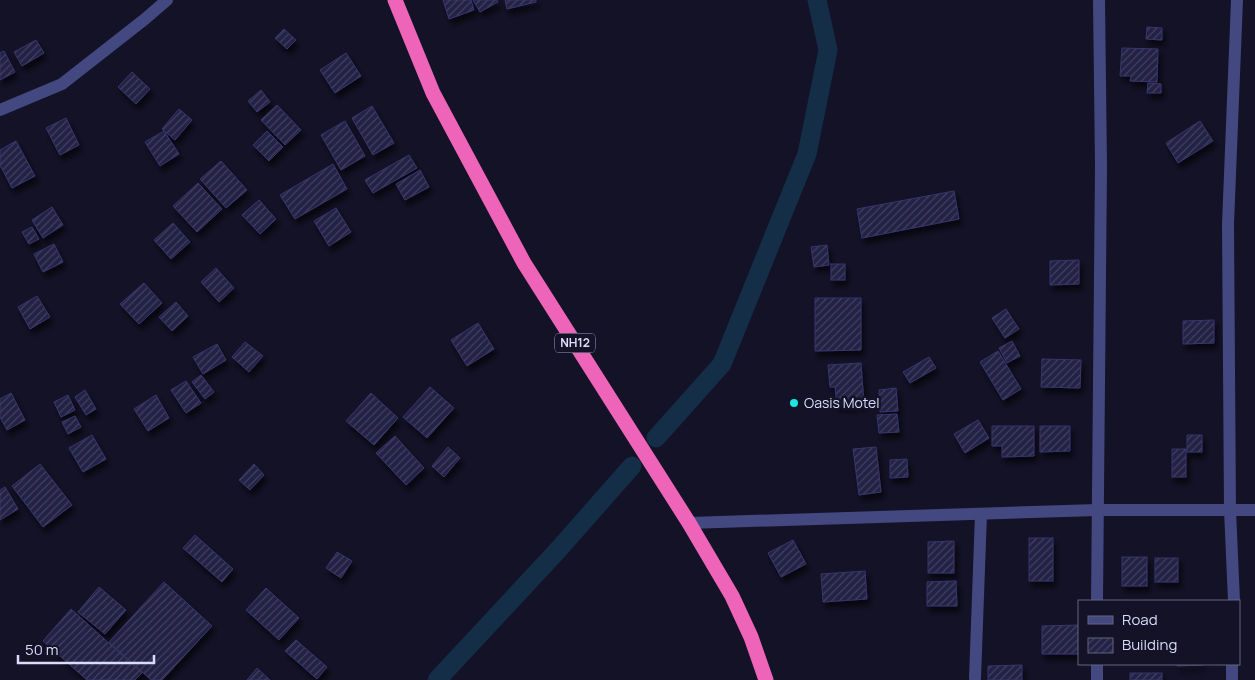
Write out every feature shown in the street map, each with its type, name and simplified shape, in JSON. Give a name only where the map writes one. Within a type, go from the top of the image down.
[{"type":"highway","name":"NH12","points":[[394,0],[433,93],[524,263],[689,523],[732,596],[750,636],[766,680]]},
{"type":"street","points":[[0,110],[62,84],[167,0]]},
{"type":"street","points":[[1097,600],[1101,166],[1099,0]]},
{"type":"street","points":[[1234,600],[1230,510],[1228,224],[1237,0]]},
{"type":"street","points":[[689,523],[1097,510],[1255,510]]},
{"type":"street","points":[[975,678],[982,514]]},
{"type":"street","points":[[1097,665],[1097,680]]},
{"type":"street","points":[[1232,665],[1232,680]]},
{"type":"building","points":[[443,0],[471,0],[474,10],[449,19]]},
{"type":"building","points":[[473,0],[497,0],[498,2],[480,12]]},
{"type":"building","points":[[505,0],[536,0],[536,2],[507,9]]},
{"type":"building","points":[[1147,27],[1162,28],[1162,40],[1146,39]]},
{"type":"building","points":[[284,29],[296,40],[287,49],[275,38]]},
{"type":"building","points":[[36,40],[44,53],[22,66],[14,52]]},
{"type":"building","points":[[1122,48],[1158,49],[1157,82],[1130,81],[1131,76],[1120,76]]},
{"type":"building","points":[[4,51],[15,72],[0,80],[0,53]]},
{"type":"building","points":[[346,53],[361,76],[335,93],[320,70]]},
{"type":"building","points":[[132,72],[150,89],[136,104],[118,87]]},
{"type":"building","points":[[1148,83],[1161,84],[1161,93],[1147,93]]},
{"type":"building","points":[[261,90],[270,102],[257,112],[248,101]]},
{"type":"building","points":[[277,105],[301,130],[285,145],[261,120]]},
{"type":"building","points":[[372,106],[394,143],[373,155],[352,118]]},
{"type":"building","points":[[179,109],[192,120],[175,140],[162,129]]},
{"type":"building","points":[[66,118],[79,145],[60,155],[46,128]]},
{"type":"building","points":[[345,121],[365,156],[341,170],[321,135]]},
{"type":"building","points":[[1200,121],[1213,141],[1178,163],[1166,143]]},
{"type":"building","points":[[164,131],[179,154],[160,166],[145,142]]},
{"type":"building","points":[[267,131],[283,147],[269,161],[253,145]]},
{"type":"building","points":[[16,141],[35,176],[12,188],[0,165],[0,150]]},
{"type":"building","points":[[409,155],[417,168],[373,193],[365,180]]},
{"type":"building","points":[[221,161],[247,190],[226,208],[200,179]]},
{"type":"building","points":[[333,164],[347,189],[295,219],[280,195]]},
{"type":"building","points":[[420,170],[429,187],[405,200],[396,184]]},
{"type":"building","points":[[198,183],[222,209],[197,232],[173,206]]},
{"type":"building","points":[[954,191],[959,219],[862,238],[857,209]]},
{"type":"building","points":[[259,200],[276,219],[260,234],[242,215]]},
{"type":"building","points":[[52,207],[63,225],[43,238],[32,220]]},
{"type":"building","points":[[336,208],[351,232],[329,246],[314,221]]},
{"type":"building","points":[[173,223],[190,242],[171,259],[154,240]]},
{"type":"building","points":[[32,227],[39,239],[29,244],[22,232]]},
{"type":"building","points":[[54,244],[63,262],[43,272],[34,254]]},
{"type":"building","points":[[827,245],[829,265],[814,267],[811,247]]},
{"type":"building","points":[[1079,260],[1079,284],[1050,285],[1050,261]]},
{"type":"building","points":[[831,264],[845,264],[845,280],[831,280]]},
{"type":"building","points":[[216,268],[234,288],[219,302],[201,282]]},
{"type":"building","points":[[144,283],[162,303],[139,324],[120,304]]},
{"type":"building","points":[[37,296],[50,317],[30,329],[18,307]]},
{"type":"building","points":[[815,298],[861,298],[861,350],[815,351]]},
{"type":"building","points":[[176,302],[188,316],[172,331],[159,317]]},
{"type":"building","points":[[1006,309],[1019,329],[1005,338],[992,318]]},
{"type":"building","points":[[1214,320],[1214,343],[1183,344],[1183,321]]},
{"type":"building","points":[[478,323],[494,349],[467,366],[451,340]]},
{"type":"building","points":[[1012,341],[1020,356],[1007,363],[999,348]]},
{"type":"building","points":[[245,342],[263,356],[249,372],[232,357]]},
{"type":"building","points":[[217,344],[226,360],[203,374],[193,357]]},
{"type":"building","points":[[998,351],[1021,389],[1003,400],[980,362]]},
{"type":"building","points":[[929,357],[936,368],[910,383],[903,372]]},
{"type":"building","points":[[1042,359],[1081,360],[1080,388],[1041,387]]},
{"type":"building","points":[[861,363],[864,404],[837,406],[835,387],[830,387],[828,365]]},
{"type":"building","points":[[201,375],[214,392],[205,399],[192,382]]},
{"type":"building","points":[[186,381],[201,403],[186,413],[171,390]]},
{"type":"building","points":[[430,387],[454,408],[427,438],[403,417]]},
{"type":"building","points":[[896,388],[898,411],[880,412],[879,390]]},
{"type":"building","points":[[85,390],[96,409],[86,415],[75,397]]},
{"type":"building","points":[[11,393],[25,420],[7,430],[0,417],[0,399]]},
{"type":"building","points":[[371,393],[398,418],[374,445],[346,421]]},
{"type":"building","points":[[68,395],[75,410],[61,417],[54,402]]},
{"type":"building","points":[[156,395],[169,418],[148,431],[134,409]]},
{"type":"building","points":[[897,414],[899,432],[879,433],[877,415]]},
{"type":"building","points":[[75,416],[81,427],[68,434],[62,422]]},
{"type":"building","points":[[978,420],[989,438],[965,453],[954,434]]},
{"type":"building","points":[[992,426],[1034,426],[1034,456],[1002,457],[1002,446],[992,446]]},
{"type":"building","points":[[1040,426],[1070,426],[1070,451],[1040,452]]},
{"type":"building","points":[[92,435],[106,459],[83,472],[69,448]]},
{"type":"building","points":[[1187,435],[1202,435],[1202,452],[1187,452]]},
{"type":"building","points":[[395,436],[424,468],[406,485],[376,453]]},
{"type":"building","points":[[448,447],[460,458],[444,477],[432,466]]},
{"type":"building","points":[[876,447],[881,492],[859,495],[853,449]]},
{"type":"building","points":[[1172,449],[1186,449],[1186,477],[1172,477]]},
{"type":"building","points":[[907,459],[908,477],[890,478],[890,460]]},
{"type":"building","points":[[40,464],[72,505],[43,527],[12,486]]},
{"type":"building","points":[[254,464],[264,475],[250,490],[239,480]]},
{"type":"building","points":[[5,487],[18,509],[0,520],[0,490]]},
{"type":"building","points":[[195,535],[233,569],[222,582],[183,548]]},
{"type":"building","points":[[1029,538],[1053,538],[1053,581],[1029,581]]},
{"type":"building","points":[[793,540],[806,564],[781,577],[768,553]]},
{"type":"building","points":[[954,541],[954,573],[928,573],[928,542]]},
{"type":"building","points":[[337,552],[352,561],[341,578],[326,568]]},
{"type":"building","points":[[1122,557],[1147,557],[1147,586],[1122,586]]},
{"type":"building","points":[[1155,558],[1178,558],[1178,582],[1155,582]]},
{"type":"building","points":[[865,571],[867,599],[823,602],[821,574]]},
{"type":"building","points":[[956,581],[957,606],[927,606],[927,582]]},
{"type":"building","points":[[164,582],[212,626],[162,680],[151,680],[109,642]]},
{"type":"building","points":[[99,587],[126,610],[105,634],[78,612]]},
{"type":"building","points":[[266,588],[299,618],[279,640],[246,610]]},
{"type":"building","points":[[71,609],[142,673],[135,680],[87,680],[43,641]]},
{"type":"building","points":[[1078,625],[1078,654],[1042,654],[1042,626]]},
{"type":"building","points":[[296,640],[327,667],[317,679],[285,651]]},
{"type":"building","points":[[1022,665],[1022,680],[988,680],[988,666]]},
{"type":"building","points":[[257,668],[270,680],[247,680]]},
{"type":"building","points":[[1130,673],[1162,673],[1162,680],[1130,680]]},
{"type":"waterway","points":[[656,438],[722,364],[807,154],[828,50],[817,0]]},
{"type":"waterway","points":[[437,680],[558,550],[632,466]]},
{"type":"place","name":"Oasis Motel","points":[[794,403]]}]
